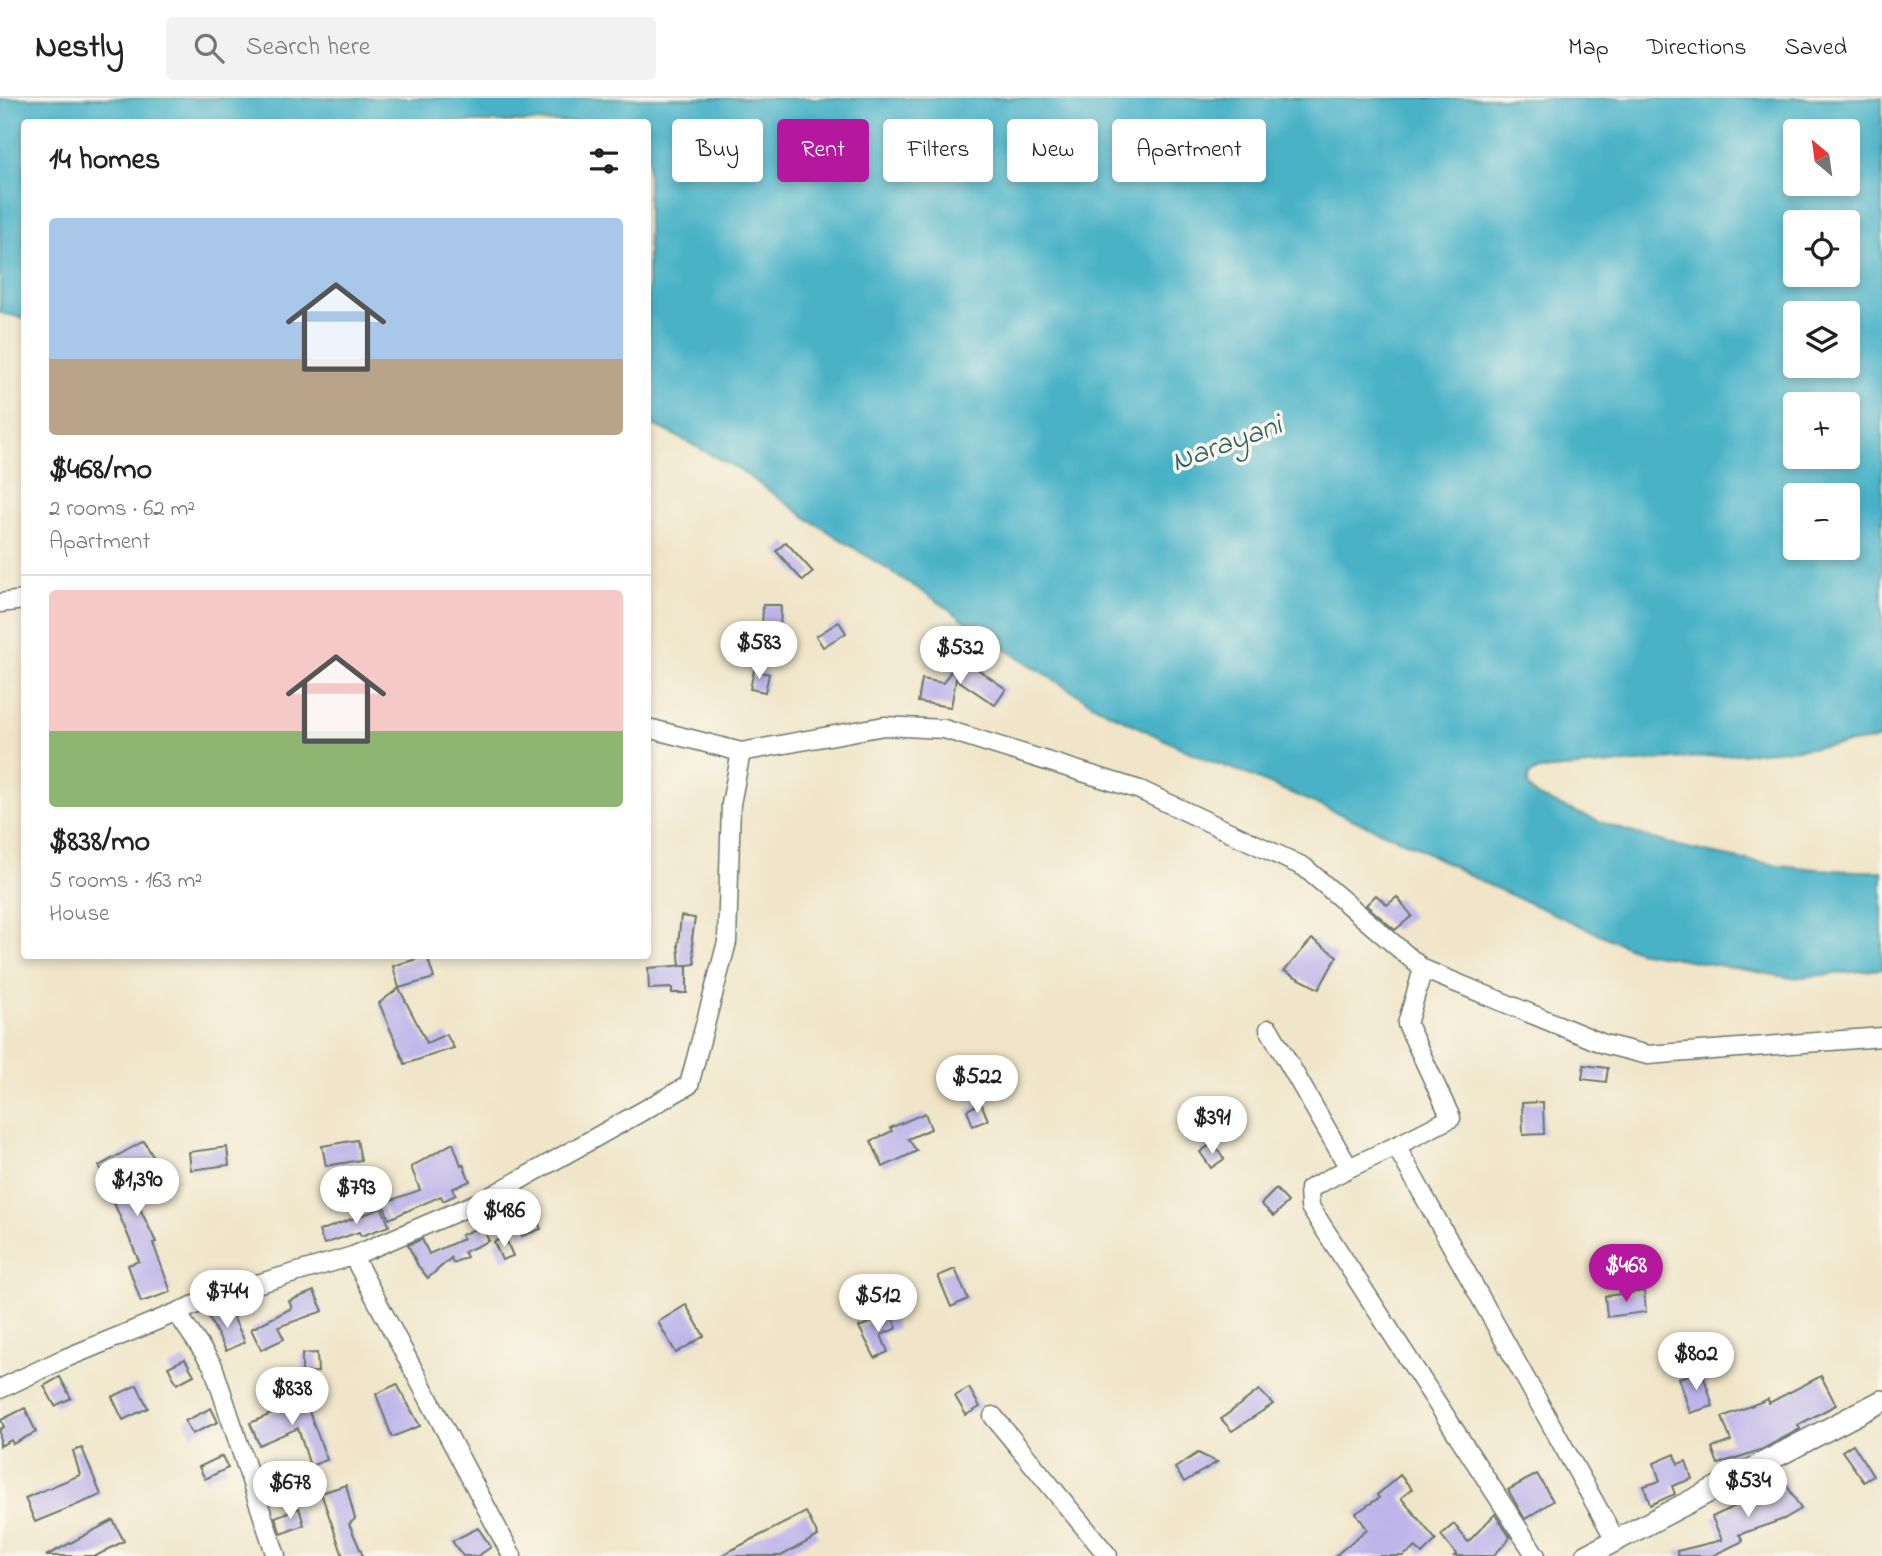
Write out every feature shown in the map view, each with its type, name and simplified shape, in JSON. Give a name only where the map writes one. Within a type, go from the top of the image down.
[{"type":"street","points":[[0,603],[21,600]]},
{"type":"street","points":[[651,729],[741,752],[884,726],[944,729],[1140,790],[1304,867],[1423,969],[1604,1044],[1648,1055],[1882,1037]]},
{"type":"street","points":[[0,1389],[61,1360],[219,1295],[353,1256],[484,1200],[690,1085],[727,942],[731,804],[741,752]]},
{"type":"street","points":[[1423,969],[1407,1024],[1451,1118],[1309,1189],[1310,1207],[1536,1556]]},
{"type":"street","points":[[1269,1029],[1349,1168]]},
{"type":"street","points":[[1396,1146],[1616,1541]]},
{"type":"street","points":[[353,1256],[512,1556]]},
{"type":"street","points":[[177,1313],[213,1366],[276,1556]]},
{"type":"street","points":[[1586,1556],[1882,1401]]},
{"type":"street","points":[[993,1416],[1108,1556]]},
{"type":"water","name":"Narayani","points":[[0,98],[1882,98],[1882,739],[1811,748],[1539,770],[1529,775],[1528,785],[1538,797],[1618,828],[1681,846],[1783,865],[1882,871],[1882,969],[1792,978],[1637,951],[1482,882],[1415,846],[1239,771],[1204,759],[1097,707],[810,520],[740,470],[651,424],[651,119],[21,119],[21,317],[0,313]]},
{"type":"building","points":[[786,542],[813,572],[803,581],[776,551]]},
{"type":"building","points":[[763,605],[781,605],[780,633],[762,633]]},
{"type":"building","points":[[839,622],[846,633],[823,647],[816,636]]},
{"type":"building","points":[[960,657],[1006,689],[995,705],[956,679],[951,707],[918,702],[922,679],[943,683]]},
{"type":"building","points":[[754,670],[769,674],[765,692],[750,689]]},
{"type":"building","points":[[1376,895],[1387,905],[1397,897],[1412,916],[1395,930],[1366,905]]},
{"type":"building","points":[[681,916],[695,918],[692,939],[695,964],[680,966],[678,945]]},
{"type":"building","points":[[1312,939],[1337,956],[1319,989],[1284,971]]},
{"type":"building","points":[[417,959],[428,959],[434,978],[399,988],[393,966]]},
{"type":"building","points":[[687,965],[687,993],[672,993],[672,988],[649,989],[648,968]]},
{"type":"building","points":[[399,988],[427,1043],[446,1034],[454,1048],[405,1064],[379,1003]]},
{"type":"building","points":[[1584,1065],[1608,1068],[1606,1082],[1582,1079]]},
{"type":"building","points":[[1543,1102],[1544,1134],[1523,1135],[1522,1103]]},
{"type":"building","points":[[981,1103],[988,1120],[973,1126],[967,1110]]},
{"type":"building","points":[[925,1113],[931,1129],[908,1139],[917,1151],[883,1167],[871,1141],[892,1131],[890,1128]]},
{"type":"building","points":[[357,1140],[361,1160],[326,1166],[322,1146]]},
{"type":"building","points":[[144,1141],[160,1169],[129,1186],[156,1242],[153,1243],[171,1292],[141,1302],[128,1265],[139,1261],[114,1203],[118,1201],[99,1166]]},
{"type":"building","points":[[453,1143],[470,1181],[452,1189],[456,1195],[443,1201],[441,1196],[389,1219],[383,1203],[420,1190],[411,1167]]},
{"type":"building","points":[[1213,1143],[1224,1159],[1211,1168],[1200,1152]]},
{"type":"building","points":[[227,1147],[229,1165],[191,1170],[189,1152]]},
{"type":"building","points":[[1276,1189],[1288,1202],[1274,1216],[1261,1204]]},
{"type":"building","points":[[382,1208],[389,1226],[361,1236],[359,1232],[324,1244],[319,1231]]},
{"type":"building","points":[[532,1209],[541,1229],[522,1236],[514,1216]]},
{"type":"building","points":[[482,1226],[489,1241],[464,1252],[467,1257],[453,1263],[451,1258],[428,1278],[418,1266],[408,1245],[422,1239],[429,1254],[463,1239],[461,1235]]},
{"type":"building","points":[[505,1237],[513,1256],[502,1260],[494,1242]]},
{"type":"building","points":[[955,1269],[968,1299],[951,1307],[938,1276]]},
{"type":"building","points":[[314,1291],[323,1311],[278,1327],[284,1339],[261,1350],[251,1329],[292,1308],[289,1301]]},
{"type":"building","points":[[1644,1291],[1646,1312],[1607,1317],[1605,1296]]},
{"type":"building","points":[[686,1305],[704,1336],[676,1353],[658,1322]]},
{"type":"building","points":[[229,1308],[245,1342],[226,1351],[209,1318]]},
{"type":"building","points":[[891,1314],[897,1328],[881,1335],[888,1352],[875,1358],[859,1327]]},
{"type":"building","points":[[317,1353],[318,1372],[302,1373],[302,1354]]},
{"type":"building","points":[[185,1359],[194,1375],[177,1384],[168,1367]]},
{"type":"building","points":[[1702,1371],[1713,1406],[1690,1413],[1679,1378]]},
{"type":"building","points":[[1821,1376],[1836,1405],[1798,1425],[1800,1429],[1763,1449],[1718,1464],[1712,1448],[1731,1441],[1722,1417],[1768,1399],[1769,1403]]},
{"type":"building","points":[[60,1377],[71,1398],[55,1406],[44,1386]]},
{"type":"building","points":[[397,1384],[420,1426],[392,1437],[376,1394]]},
{"type":"building","points":[[137,1385],[148,1408],[123,1420],[112,1397]]},
{"type":"building","points":[[969,1388],[980,1407],[966,1415],[955,1396]]},
{"type":"building","points":[[301,1390],[327,1460],[310,1466],[298,1428],[259,1445],[250,1423],[288,1407],[285,1395]]},
{"type":"building","points":[[1259,1390],[1273,1404],[1232,1431],[1221,1419]]},
{"type":"building","points":[[25,1408],[36,1432],[13,1444],[11,1440],[0,1446],[0,1429],[4,1427],[1,1420]]},
{"type":"building","points":[[211,1408],[218,1422],[192,1434],[185,1421]]},
{"type":"building","points":[[1853,1444],[1873,1476],[1864,1482],[1842,1451]]},
{"type":"building","points":[[82,1448],[101,1495],[35,1522],[25,1498],[80,1475],[73,1451]]},
{"type":"building","points":[[1198,1453],[1217,1462],[1184,1482],[1175,1468]]},
{"type":"building","points":[[1675,1454],[1678,1464],[1686,1461],[1692,1479],[1672,1486],[1675,1494],[1650,1505],[1644,1486],[1660,1481],[1654,1463]]},
{"type":"building","points":[[222,1456],[228,1468],[205,1479],[199,1467]]},
{"type":"building","points":[[1537,1474],[1553,1501],[1525,1519],[1508,1490]]},
{"type":"building","points":[[1400,1475],[1412,1489],[1401,1498],[1436,1540],[1422,1554],[1416,1547],[1403,1556],[1335,1556],[1367,1529],[1356,1513],[1379,1498],[1377,1495]]},
{"type":"building","points":[[1785,1482],[1801,1509],[1784,1519],[1738,1535],[1743,1541],[1712,1556],[1678,1556],[1677,1551],[1722,1540],[1712,1517]]},
{"type":"building","points":[[346,1485],[355,1519],[349,1524],[363,1556],[343,1556],[321,1493]]},
{"type":"building","points":[[299,1508],[304,1525],[281,1534],[275,1517]]},
{"type":"building","points":[[806,1512],[818,1536],[781,1556],[720,1556]]},
{"type":"building","points":[[1495,1514],[1510,1537],[1507,1542],[1493,1556],[1454,1556],[1456,1554],[1441,1535],[1454,1524],[1468,1542]]},
{"type":"building","points":[[113,1520],[124,1541],[96,1556],[46,1556]]},
{"type":"building","points":[[478,1528],[491,1547],[478,1556],[463,1556],[452,1541]]}]
